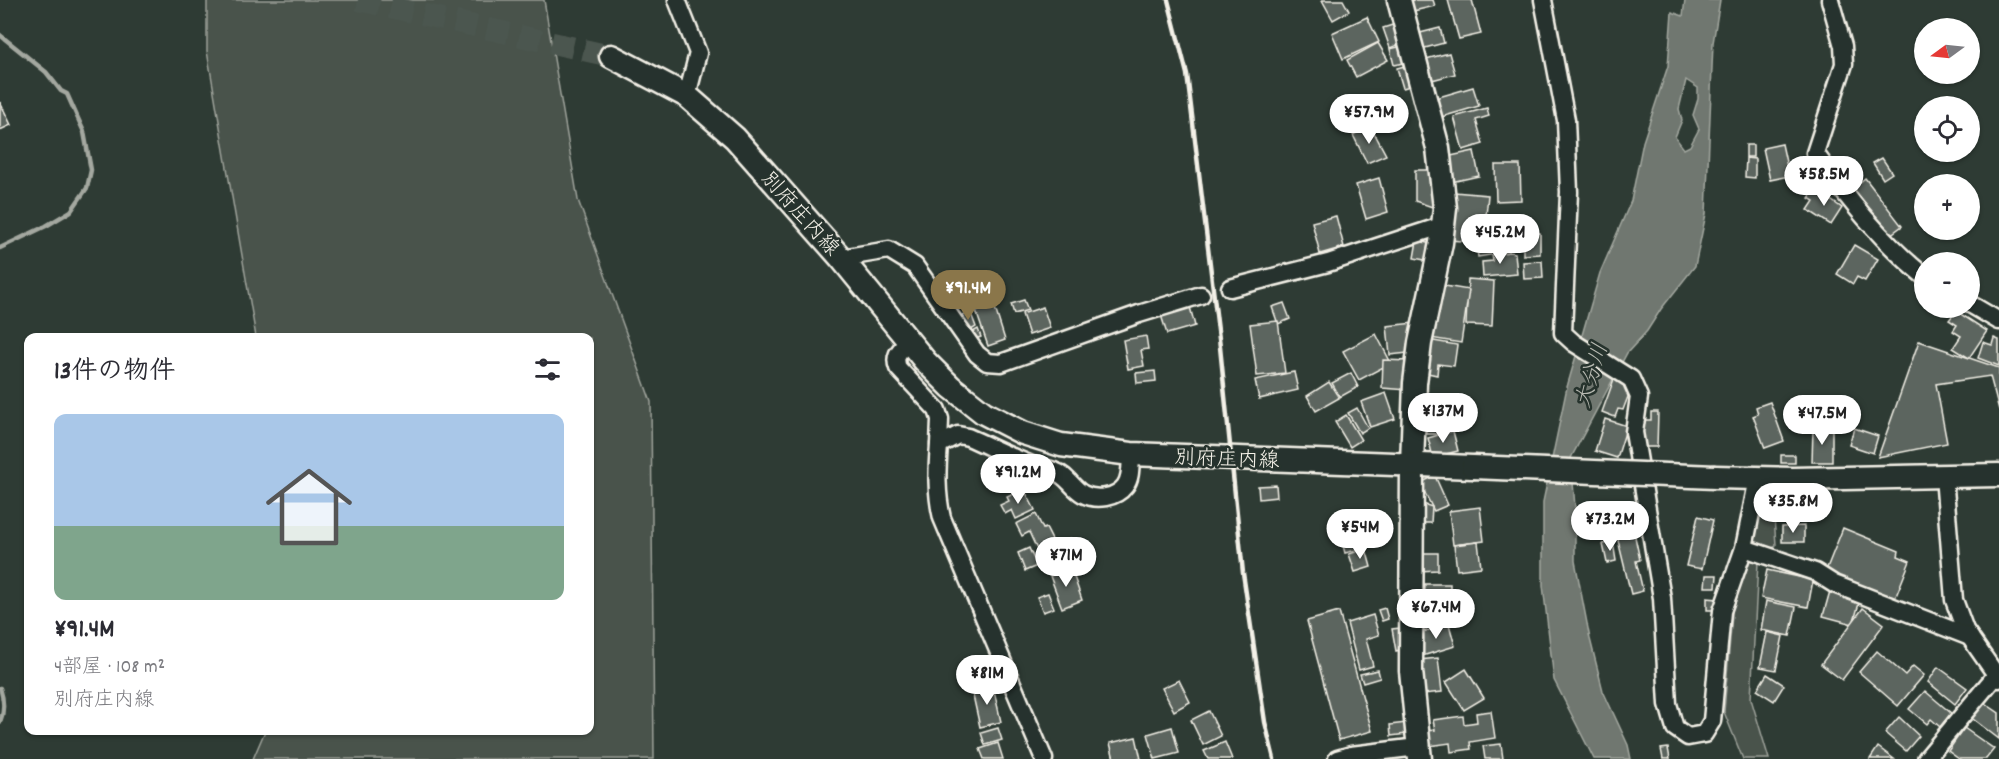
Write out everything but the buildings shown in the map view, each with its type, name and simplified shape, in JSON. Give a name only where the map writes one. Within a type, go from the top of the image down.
[{"type":"main road","points":[[1399,0],[1438,148],[1445,208],[1417,362],[1412,465],[1411,671],[1419,753]]},
{"type":"main road","name":"別府庄内線","points":[[610,56],[687,96],[735,138],[841,258],[925,361],[951,387],[984,413],[1023,433],[1061,446],[1131,454],[1715,477],[1999,475]]},
{"type":"street","points":[[677,0],[698,53],[687,96]]},
{"type":"street","points":[[1543,0],[1566,120],[1569,192],[1563,333],[1574,343],[1631,379],[1639,397],[1634,432],[1662,598],[1668,704],[1675,728],[1688,737],[1704,734],[1712,721],[1722,611],[1744,548],[1758,478]]},
{"type":"street","points":[[1830,0],[1844,46],[1844,64],[1815,153],[1868,222],[1914,268]]},
{"type":"street","points":[[1230,288],[1359,254],[1443,225]]},
{"type":"street","points":[[841,258],[890,249],[906,259],[915,266],[976,354],[987,362],[1001,363],[1139,314],[1201,295]]},
{"type":"street","points":[[1980,310],[1999,321]]},
{"type":"street","points":[[909,341],[896,355],[896,361],[898,368],[937,410],[940,419],[936,476],[942,518],[1044,759]]},
{"type":"street","points":[[939,445],[958,435],[968,437],[1033,466],[1057,472],[1063,475],[1080,493],[1104,498],[1117,493],[1125,486],[1130,474],[1131,454]]},
{"type":"street","points":[[1926,759],[1997,677],[1965,630],[1954,600],[1944,476]]},
{"type":"street","points":[[1744,548],[1815,572],[1834,584],[1970,637]]},
{"type":"street","points":[[1337,759],[1351,755],[1419,753]]},
{"type":"shaded area","points":[[207,0],[544,0],[578,200],[651,402],[654,759],[253,759],[263,735],[594,735],[594,333],[255,333],[207,51]]},
{"type":"shaded area","points":[[1772,489],[1776,545],[1758,562],[1751,699],[1769,759],[1743,759],[1724,712],[1737,553],[1760,490]]},
{"type":"water","name":"大分川","points":[[1685,0],[1720,0],[1713,43],[1706,214],[1695,266],[1661,309],[1647,331],[1627,353],[1571,458],[1575,507],[1575,561],[1590,639],[1603,691],[1628,745],[1631,759],[1594,759],[1554,680],[1543,585],[1543,502],[1567,387],[1600,273],[1631,201],[1643,142],[1668,66],[1672,12],[1683,16]],"holes":[[[1686,80],[1698,88],[1698,99],[1693,115],[1699,129],[1690,146],[1684,149],[1675,137],[1682,120],[1679,109]]]},
{"type":"waterway","points":[[0,35],[46,72],[61,91],[67,94],[84,132],[91,170],[87,188],[71,211],[0,248]]},
{"type":"waterway","points":[[0,688],[3,705],[0,722]]},
{"type":"tunnel","points":[[358,0],[611,56]]},
{"type":"railway","points":[[1168,0],[1187,74],[1220,347],[1243,573],[1265,722],[1274,759]]}]
